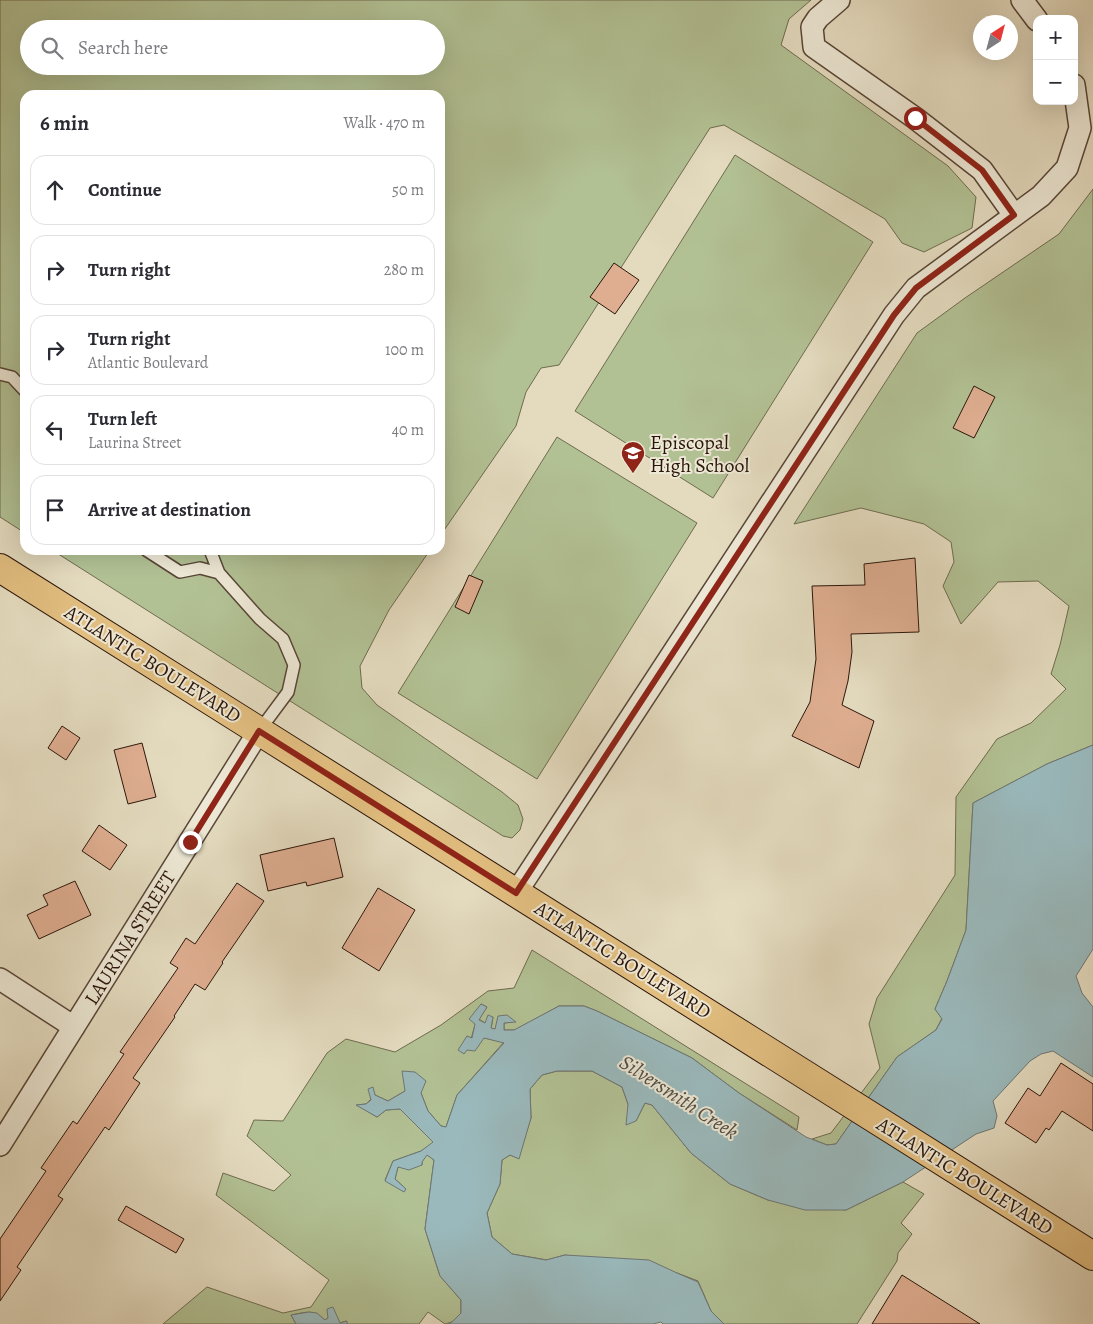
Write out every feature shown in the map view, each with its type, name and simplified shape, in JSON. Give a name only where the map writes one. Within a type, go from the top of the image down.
[{"type":"main road","name":"ATLANTIC BOULEVARD","points":[[0,568],[1093,1256]]},
{"type":"street","points":[[839,0],[818,18],[812,27],[814,47],[915,118],[982,170],[1014,215]]},
{"type":"street","points":[[1022,0],[1033,15]]},
{"type":"street","points":[[516,893],[894,315],[916,288],[1042,196],[1067,168],[1080,128],[1077,105]]},
{"type":"street","name":"LAURINA STREET","points":[[0,1145],[259,731]]},
{"type":"street","points":[[0,979],[74,1027]]},
{"type":"lane","points":[[0,374],[12,378],[20,387]]},
{"type":"lane","points":[[154,555],[180,572],[200,568],[219,573]]},
{"type":"lane","points":[[212,555],[219,573],[260,619],[283,639],[294,665],[288,692],[259,731]]},
{"type":"green space","points":[[0,0],[811,0],[789,19],[781,45],[948,166],[976,197],[972,228],[924,252],[902,243],[885,219],[724,125],[710,128],[559,365],[541,368],[526,392],[516,426],[445,529],[445,90],[20,90],[20,530],[0,517]]},
{"type":"green space","points":[[735,155],[873,242],[713,498],[575,411]]},
{"type":"green space","points":[[1093,189],[1093,745],[1047,764],[973,803],[966,930],[935,1009],[942,1018],[936,1030],[897,1057],[836,1144],[827,1145],[812,1139],[831,1133],[880,1068],[869,1024],[877,998],[955,875],[956,797],[997,739],[1031,723],[1066,689],[1051,674],[1069,606],[1038,581],[998,582],[961,624],[943,586],[954,562],[951,542],[924,524],[861,508],[794,524],[917,333],[1059,234]]},
{"type":"green space","points":[[557,437],[697,523],[537,779],[398,693]]},
{"type":"green space","points":[[60,555],[427,555],[389,610],[360,666],[362,688],[377,705],[518,805],[523,819],[520,830],[512,838],[503,836]]},
{"type":"green space","points":[[532,950],[799,1117],[797,1130],[739,1093],[692,1058],[597,1011],[584,1006],[559,1006],[515,1030],[504,1030],[504,1023],[512,1022],[507,1015],[495,1029],[491,1029],[493,1017],[485,1023],[479,1019],[487,1007],[481,1004],[471,1039],[467,1036],[467,1050],[484,1038],[504,1042],[457,1095],[446,1127],[441,1126],[428,1111],[421,1093],[405,1091],[388,1101],[375,1095],[372,1087],[371,1099],[366,1104],[357,1105],[377,1117],[386,1110],[400,1109],[434,1143],[421,1151],[393,1161],[385,1180],[406,1189],[395,1179],[398,1167],[422,1165],[426,1154],[434,1160],[425,1229],[440,1276],[461,1300],[461,1313],[452,1322],[445,1324],[428,1312],[419,1324],[347,1324],[346,1321],[340,1323],[328,1318],[325,1320],[309,1312],[291,1315],[296,1324],[163,1324],[207,1287],[283,1313],[311,1307],[329,1280],[216,1195],[223,1173],[274,1191],[291,1175],[247,1136],[254,1120],[283,1121],[327,1053],[346,1039],[395,1052],[441,1025],[488,991],[514,988]]},
{"type":"green space","points":[[557,1071],[592,1071],[622,1087],[636,1121],[645,1103],[652,1105],[691,1153],[730,1184],[768,1200],[846,1210],[903,1182],[924,1194],[901,1223],[912,1234],[898,1253],[897,1261],[857,1324],[724,1324],[711,1311],[698,1281],[677,1273],[565,1255],[547,1260],[512,1254],[492,1237],[487,1213],[500,1184],[502,1160],[510,1155],[518,1158],[531,1118],[530,1089],[542,1075]]},
{"type":"water","name":"Silversmith Creek","points":[[1093,745],[1093,949],[1076,976],[1082,993],[1093,1007],[1093,1077],[1053,1051],[1041,1054],[1030,1061],[993,1101],[997,1116],[994,1128],[976,1134],[903,1182],[846,1210],[805,1210],[768,1200],[730,1184],[691,1153],[652,1105],[645,1103],[636,1121],[626,1125],[628,1104],[622,1087],[592,1071],[557,1071],[542,1075],[530,1089],[531,1118],[519,1159],[510,1155],[502,1160],[500,1184],[487,1213],[492,1237],[512,1254],[546,1260],[565,1255],[649,1260],[698,1282],[711,1311],[724,1324],[663,1324],[661,1322],[653,1324],[448,1324],[461,1313],[461,1300],[440,1276],[425,1229],[434,1160],[427,1155],[422,1165],[409,1170],[398,1167],[395,1179],[406,1189],[404,1192],[385,1181],[393,1161],[421,1151],[433,1142],[400,1109],[386,1110],[377,1117],[356,1105],[366,1104],[371,1100],[368,1089],[373,1087],[375,1095],[388,1101],[405,1091],[402,1071],[415,1072],[426,1081],[421,1093],[428,1111],[441,1126],[446,1127],[457,1095],[504,1043],[484,1038],[475,1051],[467,1050],[464,1054],[458,1050],[467,1036],[472,1038],[475,1024],[469,1019],[481,1004],[487,1007],[479,1020],[485,1023],[488,1015],[493,1017],[491,1028],[495,1029],[498,1016],[507,1015],[516,1022],[504,1023],[504,1030],[514,1030],[559,1006],[584,1006],[692,1058],[739,1093],[806,1137],[827,1145],[836,1144],[897,1057],[936,1030],[942,1019],[935,1009],[966,930],[973,803],[1047,764]]},
{"type":"water","points":[[333,1307],[340,1323],[347,1321],[347,1324],[296,1324],[291,1315],[309,1312],[317,1313],[325,1320],[328,1318],[327,1309]]},
{"type":"building","points":[[614,263],[639,280],[615,314],[590,297]]},
{"type":"building","points":[[974,386],[995,397],[974,438],[953,428]]},
{"type":"building","points":[[915,558],[919,632],[851,634],[852,652],[842,705],[874,721],[859,768],[792,736],[810,702],[816,659],[812,586],[865,585],[864,564]]},
{"type":"building","points":[[469,575],[483,581],[469,614],[455,607]]},
{"type":"building","points":[[62,726],[80,738],[66,760],[48,748]]},
{"type":"building","points":[[142,743],[156,797],[128,804],[114,750]]},
{"type":"building","points":[[99,825],[127,845],[110,870],[82,851]]},
{"type":"building","points":[[334,838],[343,877],[307,886],[306,882],[268,891],[260,855]]},
{"type":"building","points":[[75,881],[91,915],[39,939],[27,915],[48,905],[43,895]]},
{"type":"building","points":[[237,883],[264,901],[205,990],[195,984],[133,1078],[140,1083],[109,1130],[105,1127],[58,1196],[63,1199],[17,1267],[21,1270],[0,1301],[0,1239],[46,1171],[41,1168],[73,1121],[77,1124],[124,1054],[120,1052],[178,968],[170,963],[186,938],[195,944]]},
{"type":"building","points":[[378,888],[415,910],[379,971],[342,948]]},
{"type":"building","points":[[1061,1063],[1093,1084],[1093,1131],[1062,1111],[1049,1130],[1046,1128],[1036,1143],[1005,1123],[1028,1088],[1040,1096]]},
{"type":"building","points":[[126,1206],[184,1239],[176,1253],[118,1220]]},
{"type":"building","points":[[902,1275],[980,1324],[872,1324]]},
{"type":"place","name":"Episcopal High School","points":[[633,474]]},
{"type":"route","points":[[190,842],[259,731],[516,893],[894,315],[916,288],[1014,215],[982,170],[915,118]]}]
